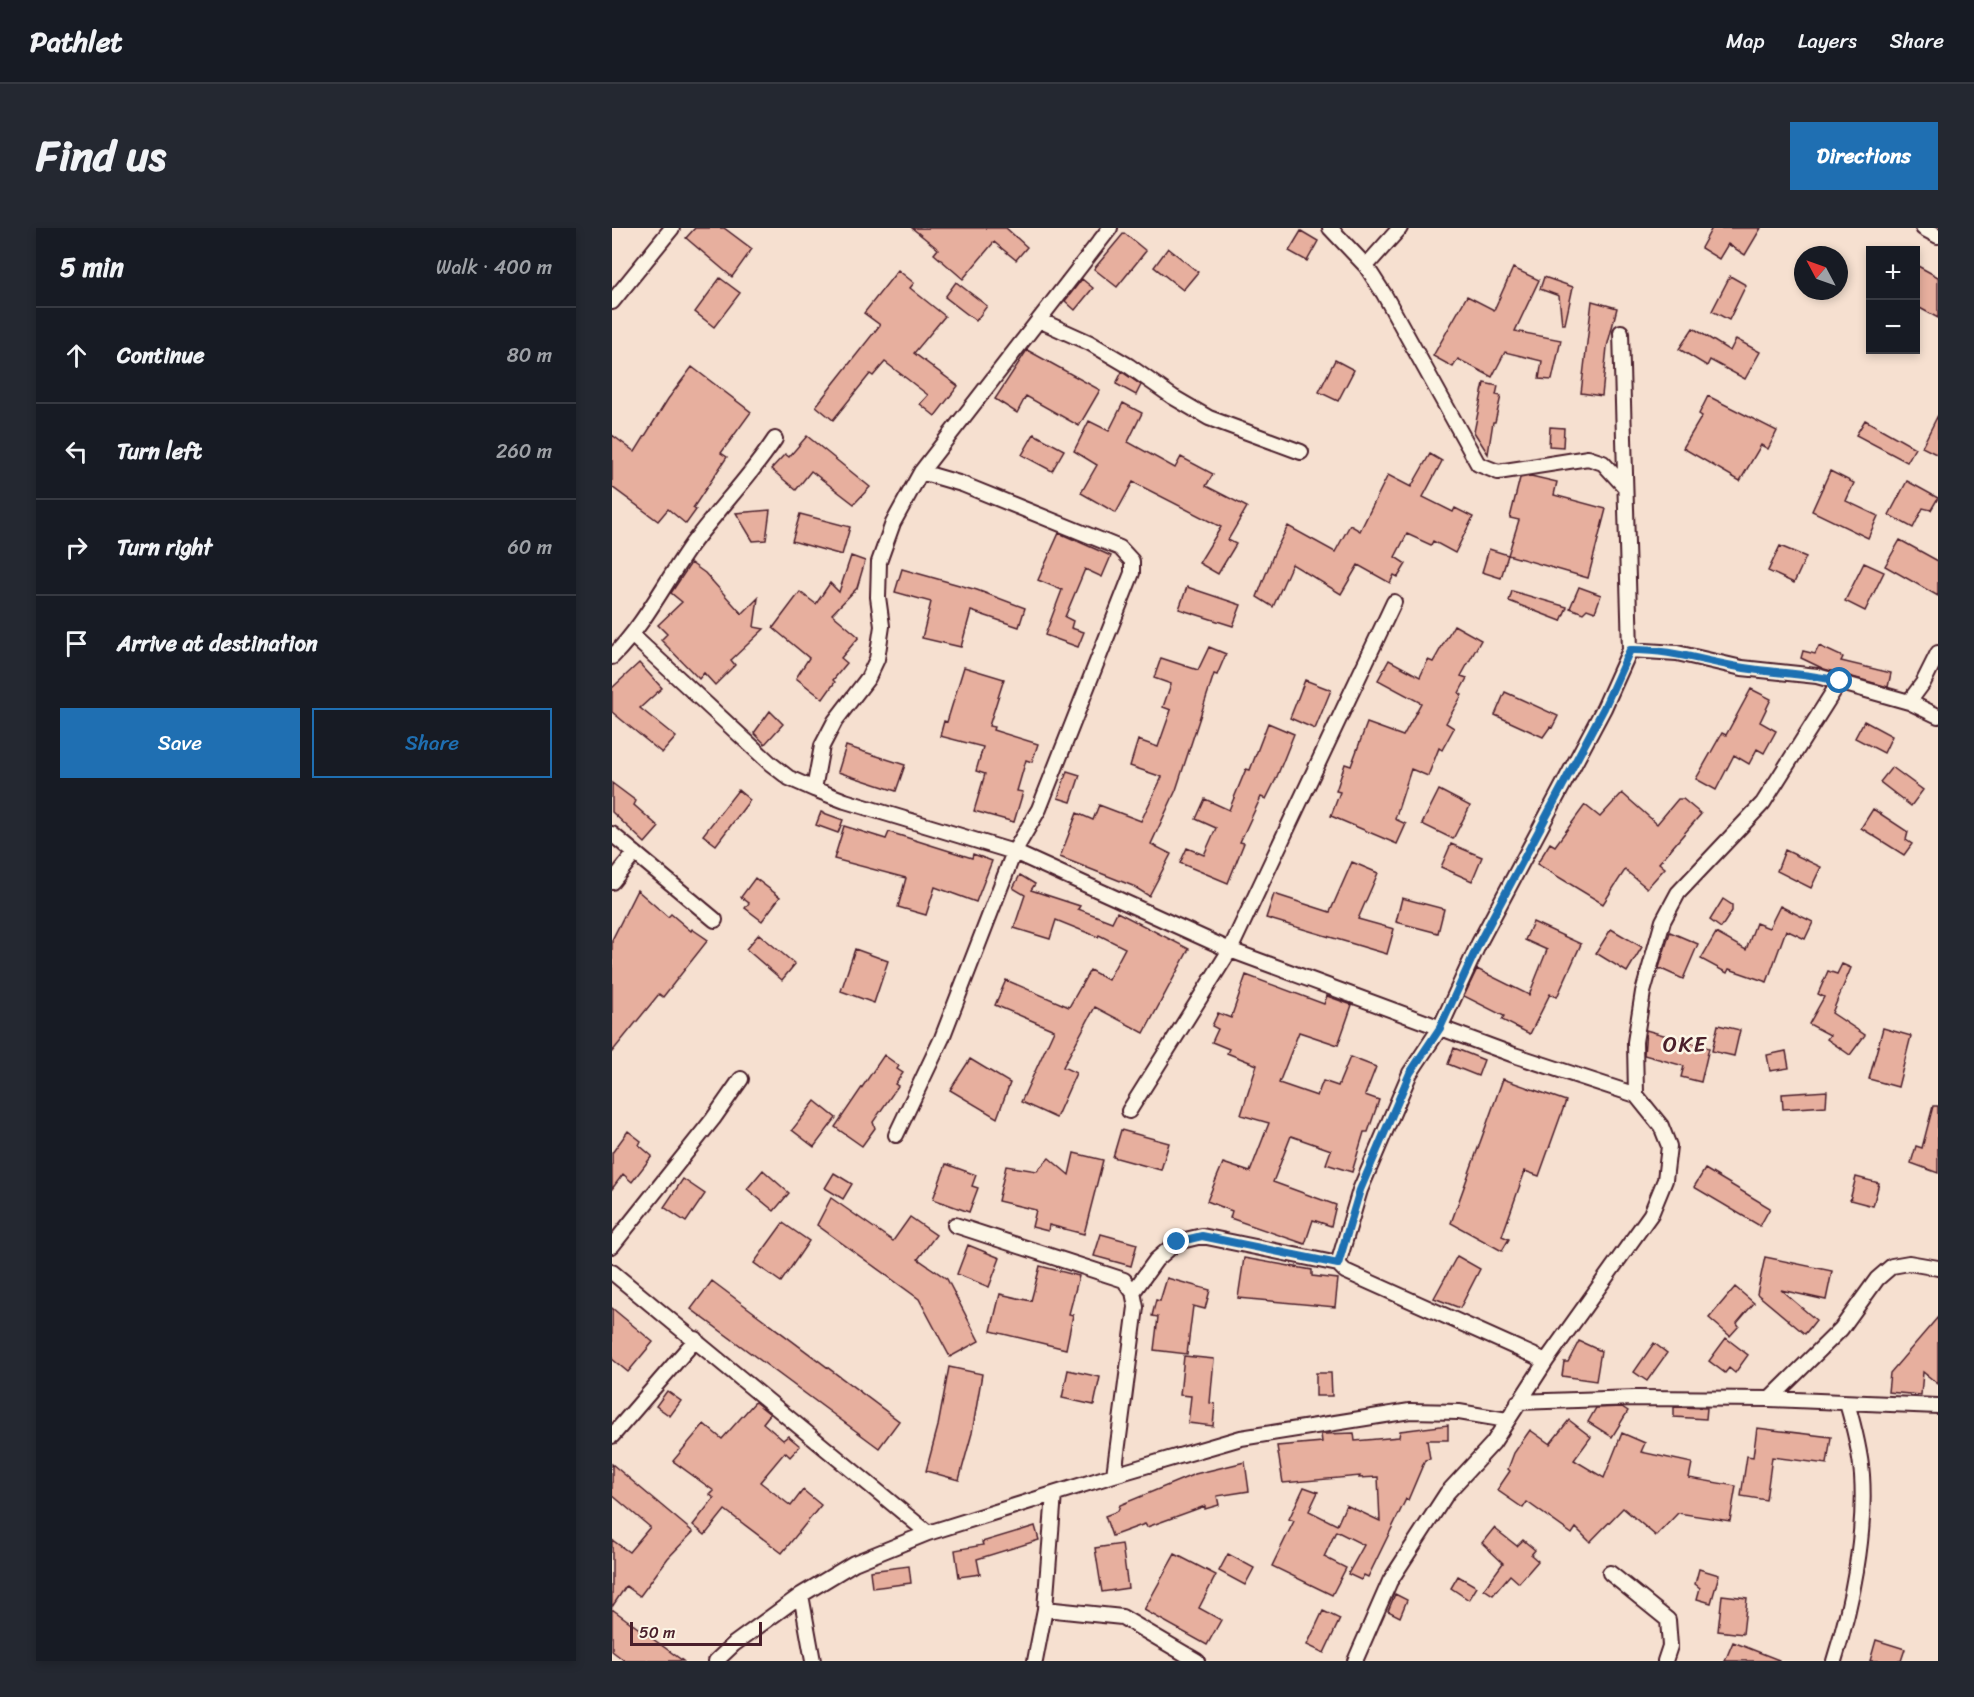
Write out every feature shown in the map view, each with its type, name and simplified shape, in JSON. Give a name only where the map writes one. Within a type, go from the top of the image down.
[{"type":"street","points":[[612,302],[672,228]]},
{"type":"street","points":[[814,789],[822,746],[835,722],[868,678],[877,659],[882,626],[878,597],[879,562],[893,523],[921,472],[1110,228]]},
{"type":"street","points":[[1330,228],[1366,266],[1478,464],[1498,472],[1588,458],[1603,463],[1624,486]]},
{"type":"street","points":[[1366,266],[1400,228]]},
{"type":"street","points":[[1923,228],[1938,236]]},
{"type":"street","points":[[1039,320],[1129,366],[1173,397],[1209,418],[1300,452]]},
{"type":"street","points":[[1338,1264],[1360,1190],[1410,1073],[1440,1028],[1479,943],[1604,708],[1630,650],[1621,332]]},
{"type":"street","points":[[612,657],[633,636],[692,544],[728,497],[748,478],[775,439]]},
{"type":"street","points":[[896,1136],[942,1038],[1014,852],[1039,809],[1132,573],[1132,561],[1120,548],[962,484],[921,472]]},
{"type":"street","points":[[1129,1111],[1230,950],[1394,602]]},
{"type":"street","points":[[633,636],[789,778],[845,801],[1014,852],[1230,950],[1440,1028],[1636,1095],[1661,1126],[1669,1146],[1665,1180],[1647,1221],[1546,1361],[1493,1443],[1447,1493],[1390,1581],[1355,1661]]},
{"type":"street","points":[[1630,650],[1677,653],[1742,668],[1816,676],[1840,681],[1909,702],[1938,716]]},
{"type":"street","points":[[1909,702],[1923,682],[1938,653]]},
{"type":"street","points":[[1636,1095],[1635,1042],[1643,992],[1663,921],[1678,893],[1763,803],[1840,681]]},
{"type":"street","points":[[612,834],[715,920]]},
{"type":"street","points":[[612,882],[635,853]]},
{"type":"street","points":[[612,1246],[713,1119],[741,1079]]},
{"type":"street","points":[[955,1225],[1124,1280],[1133,1292],[1136,1307],[1114,1475]]},
{"type":"street","points":[[1133,1292],[1156,1260],[1177,1242],[1202,1236],[1338,1264],[1345,1271],[1546,1361]]},
{"type":"street","points":[[1770,1399],[1841,1329],[1878,1279],[1892,1266],[1909,1263],[1938,1268]]},
{"type":"street","points":[[612,1272],[696,1339],[928,1533]]},
{"type":"street","points":[[612,1436],[696,1339]]},
{"type":"street","points":[[1518,1402],[1635,1398],[1770,1399],[1938,1406]]},
{"type":"street","points":[[1834,1661],[1847,1622],[1860,1541],[1862,1477],[1858,1441],[1847,1403]]},
{"type":"street","points":[[716,1661],[734,1644],[801,1595],[854,1563],[928,1533],[1114,1475],[1241,1438],[1410,1411],[1459,1412],[1507,1420]]},
{"type":"street","points":[[1035,1661],[1045,1609],[1054,1494]]},
{"type":"street","points":[[1610,1573],[1668,1620],[1670,1646],[1665,1661]]},
{"type":"street","points":[[801,1595],[813,1661]]},
{"type":"street","points":[[1045,1609],[1122,1617],[1197,1661]]},
{"type":"building","points":[[695,228],[724,228],[752,249],[732,277],[686,238]]},
{"type":"building","points":[[912,228],[1006,228],[1027,247],[1016,260],[994,242],[963,279],[934,254],[938,249]]},
{"type":"building","points":[[1712,228],[1761,228],[1745,255],[1728,244],[1719,259],[1701,248]]},
{"type":"building","points":[[1301,231],[1318,241],[1307,261],[1289,251]]},
{"type":"building","points":[[1124,233],[1146,251],[1117,287],[1094,269]]},
{"type":"building","points":[[1168,248],[1198,272],[1183,290],[1154,267]]},
{"type":"building","points":[[1920,267],[1938,277],[1938,318],[1920,308]]},
{"type":"building","points":[[1513,268],[1539,280],[1515,331],[1561,340],[1552,380],[1539,379],[1542,361],[1505,352],[1492,377],[1458,359],[1453,367],[1433,356],[1467,296],[1494,310]]},
{"type":"building","points":[[898,270],[914,283],[910,288],[945,316],[914,353],[958,386],[935,416],[920,404],[928,395],[885,362],[873,376],[870,374],[833,420],[816,406],[880,325],[864,313]]},
{"type":"building","points":[[1730,276],[1746,285],[1729,320],[1712,311]]},
{"type":"building","points":[[1544,277],[1573,287],[1565,324],[1562,324],[1559,296],[1540,289]]},
{"type":"building","points":[[720,278],[740,293],[714,327],[695,312]]},
{"type":"building","points":[[1082,279],[1093,288],[1075,310],[1065,301]]},
{"type":"building","points":[[956,282],[987,306],[976,321],[945,297]]},
{"type":"building","points":[[1592,301],[1617,308],[1607,347],[1602,396],[1581,393]]},
{"type":"building","points":[[1693,328],[1730,351],[1736,339],[1760,352],[1745,379],[1710,360],[1707,366],[1679,349]]},
{"type":"building","points":[[1027,350],[1100,390],[1079,426],[1026,396],[1017,413],[995,399]]},
{"type":"building","points":[[1335,360],[1354,370],[1338,401],[1319,392]]},
{"type":"building","points":[[692,367],[751,412],[721,453],[727,457],[693,508],[696,510],[686,524],[668,509],[658,521],[612,487],[612,435],[635,452],[668,399]]},
{"type":"building","points":[[1122,372],[1141,385],[1136,395],[1116,384]]},
{"type":"building","points":[[1484,383],[1498,386],[1496,395],[1501,396],[1495,422],[1493,422],[1488,454],[1474,432]]},
{"type":"building","points":[[1708,396],[1777,431],[1768,449],[1761,445],[1740,481],[1683,448],[1702,416],[1699,414]]},
{"type":"building","points":[[1123,403],[1142,413],[1128,442],[1175,468],[1181,457],[1213,474],[1206,486],[1247,507],[1228,540],[1236,544],[1218,574],[1199,563],[1221,527],[1133,482],[1116,513],[1081,493],[1097,465],[1074,451],[1089,421],[1109,431]]},
{"type":"building","points":[[1938,415],[1938,455],[1922,447]]},
{"type":"building","points":[[1865,420],[1915,448],[1907,462],[1856,435]]},
{"type":"building","points":[[1550,427],[1564,428],[1563,447],[1549,446]]},
{"type":"building","points":[[1034,434],[1064,450],[1052,471],[1022,455]]},
{"type":"building","points":[[807,436],[870,487],[854,504],[811,471],[796,490],[771,469],[785,454],[789,457]]},
{"type":"building","points":[[1430,454],[1442,461],[1423,497],[1453,512],[1455,508],[1473,517],[1455,553],[1433,541],[1431,545],[1407,534],[1395,557],[1406,564],[1398,577],[1394,575],[1390,583],[1358,565],[1341,594],[1292,564],[1273,607],[1257,597],[1274,553],[1288,526],[1335,552],[1350,525],[1360,531],[1388,475],[1411,487]]},
{"type":"building","points":[[1830,471],[1854,483],[1846,501],[1878,516],[1868,538],[1812,511]]},
{"type":"building","points":[[1531,476],[1557,482],[1554,495],[1606,509],[1588,578],[1508,555],[1519,520],[1510,518],[1520,478]]},
{"type":"building","points":[[1907,481],[1938,498],[1931,510],[1923,508],[1913,528],[1889,515]]},
{"type":"building","points":[[770,510],[766,540],[753,541],[736,513]]},
{"type":"building","points":[[800,514],[850,527],[842,555],[792,541]]},
{"type":"building","points":[[1059,533],[1111,556],[1102,577],[1085,569],[1065,617],[1073,621],[1071,628],[1084,632],[1078,647],[1045,635],[1062,590],[1038,580]]},
{"type":"building","points":[[1900,540],[1938,561],[1938,596],[1885,566]]},
{"type":"building","points":[[1780,546],[1806,557],[1794,583],[1768,571]]},
{"type":"building","points":[[1489,549],[1508,555],[1501,578],[1482,572]]},
{"type":"building","points":[[851,556],[865,561],[857,588],[832,614],[859,637],[841,658],[847,663],[833,680],[835,682],[823,699],[796,678],[809,658],[773,628],[800,592],[816,604],[830,583],[839,592]]},
{"type":"building","points":[[691,563],[705,573],[742,614],[758,598],[754,627],[764,629],[731,660],[735,665],[715,685],[704,673],[699,679],[661,640],[667,634],[658,625],[682,602],[671,593]]},
{"type":"building","points":[[1864,563],[1884,572],[1865,611],[1845,601]]},
{"type":"building","points":[[902,569],[977,590],[1025,608],[1019,627],[971,611],[961,647],[922,638],[931,602],[895,592]]},
{"type":"building","points":[[1187,587],[1241,605],[1233,626],[1179,609]]},
{"type":"building","points":[[1579,587],[1601,595],[1595,612],[1587,609],[1583,613],[1570,608]]},
{"type":"building","points":[[1512,591],[1567,607],[1561,621],[1509,601]]},
{"type":"building","points":[[1454,625],[1481,640],[1461,676],[1467,678],[1459,693],[1462,695],[1446,723],[1454,728],[1442,750],[1439,748],[1428,776],[1411,769],[1395,819],[1406,824],[1397,844],[1331,816],[1340,792],[1336,791],[1345,764],[1351,766],[1367,723],[1403,736],[1421,703],[1378,680],[1389,660],[1420,677],[1428,660],[1433,662]]},
{"type":"building","points":[[1819,646],[1843,657],[1841,661],[1891,673],[1888,687],[1824,669],[1801,658],[1803,651],[1815,654]]},
{"type":"building","points":[[1209,647],[1226,654],[1217,675],[1214,674],[1176,790],[1151,844],[1171,854],[1149,896],[1133,886],[1060,857],[1077,813],[1093,820],[1099,805],[1141,821],[1162,777],[1130,766],[1138,740],[1158,747],[1171,710],[1163,707],[1171,684],[1154,678],[1161,658],[1198,670]]},
{"type":"building","points":[[639,663],[662,688],[640,708],[676,737],[662,753],[612,712],[612,688]]},
{"type":"building","points":[[964,667],[1004,679],[989,726],[994,727],[993,730],[1038,744],[1032,762],[1026,760],[1017,791],[1023,792],[1014,822],[974,811],[985,774],[976,771],[983,747],[940,736],[944,721],[947,722]]},
{"type":"building","points":[[1305,680],[1331,690],[1315,729],[1290,718]]},
{"type":"building","points":[[1751,689],[1771,699],[1760,722],[1776,731],[1764,753],[1757,749],[1749,764],[1734,755],[1716,790],[1696,779],[1722,733],[1726,735]]},
{"type":"building","points":[[1505,692],[1558,716],[1552,728],[1550,727],[1543,737],[1495,715]]},
{"type":"building","points":[[770,711],[783,724],[765,744],[754,733]]},
{"type":"building","points":[[1864,721],[1892,736],[1884,753],[1855,738]]},
{"type":"building","points":[[1268,723],[1294,734],[1266,799],[1261,797],[1240,842],[1244,843],[1228,883],[1180,863],[1187,848],[1204,855],[1216,828],[1196,819],[1205,799],[1229,810],[1246,769],[1250,770]]},
{"type":"building","points":[[846,746],[905,765],[896,791],[838,772]]},
{"type":"building","points":[[1892,767],[1923,790],[1911,806],[1880,782]]},
{"type":"building","points":[[1067,771],[1080,775],[1071,802],[1058,798]]},
{"type":"building","points":[[612,783],[636,801],[634,805],[659,827],[645,843],[612,812]]},
{"type":"building","points":[[738,790],[750,800],[716,845],[703,835]]},
{"type":"building","points":[[1439,790],[1470,806],[1453,839],[1422,824]]},
{"type":"building","points":[[1622,793],[1657,824],[1678,799],[1683,799],[1701,814],[1659,863],[1665,868],[1647,888],[1625,870],[1603,904],[1537,864],[1550,843],[1555,846],[1585,805],[1600,817]]},
{"type":"building","points":[[1873,809],[1908,832],[1906,840],[1912,844],[1904,855],[1861,828]]},
{"type":"building","points":[[821,812],[843,820],[838,833],[816,825]]},
{"type":"building","points":[[844,826],[886,839],[889,832],[972,858],[973,854],[992,861],[976,902],[935,887],[926,915],[898,907],[906,878],[834,859]]},
{"type":"building","points":[[1451,844],[1482,857],[1472,881],[1441,867]]},
{"type":"building","points":[[1785,850],[1821,867],[1811,888],[1777,871]]},
{"type":"building","points":[[1352,862],[1378,873],[1358,919],[1394,929],[1387,954],[1266,918],[1274,894],[1330,912]]},
{"type":"building","points":[[1020,875],[1035,884],[1031,890],[1080,906],[1078,909],[1112,922],[1117,912],[1189,949],[1144,1033],[1095,1007],[1063,1067],[1076,1073],[1056,1118],[1021,1102],[1054,1030],[995,1005],[1006,980],[1069,1007],[1090,970],[1108,980],[1125,948],[1099,935],[1098,937],[1056,920],[1050,939],[1014,928],[1025,895],[1013,888]]},
{"type":"building","points":[[755,878],[780,897],[762,921],[745,908],[749,903],[741,897]]},
{"type":"building","points":[[637,890],[668,917],[671,914],[691,931],[692,929],[708,940],[663,997],[659,994],[612,1052],[612,940]]},
{"type":"building","points":[[1402,898],[1444,909],[1438,933],[1396,922]]},
{"type":"building","points":[[1723,899],[1732,905],[1732,911],[1721,928],[1710,920]]},
{"type":"building","points":[[1780,906],[1813,922],[1805,939],[1786,930],[1767,982],[1729,969],[1727,973],[1701,959],[1716,933],[1746,950],[1756,923],[1769,928]]},
{"type":"building","points":[[1533,922],[1581,944],[1557,997],[1550,994],[1530,1034],[1502,1020],[1504,1016],[1464,996],[1477,969],[1529,995],[1547,950],[1525,940]]},
{"type":"building","points":[[1611,929],[1642,947],[1627,972],[1596,953]]},
{"type":"building","points":[[1670,932],[1698,944],[1683,979],[1659,968]]},
{"type":"building","points":[[759,934],[795,964],[782,980],[746,949]]},
{"type":"building","points":[[855,949],[888,961],[874,1003],[841,991]]},
{"type":"building","points":[[1842,964],[1851,968],[1832,1013],[1865,1035],[1850,1055],[1827,1039],[1830,1035],[1809,1024],[1824,997],[1818,994],[1828,971],[1837,974]]},
{"type":"building","points":[[1246,975],[1324,1004],[1327,996],[1352,1005],[1338,1045],[1299,1032],[1279,1083],[1317,1096],[1323,1081],[1338,1086],[1350,1057],[1376,1067],[1365,1095],[1379,1100],[1368,1132],[1364,1132],[1352,1172],[1326,1164],[1331,1150],[1291,1136],[1273,1182],[1336,1205],[1331,1226],[1313,1220],[1305,1244],[1230,1218],[1232,1211],[1207,1201],[1223,1163],[1250,1172],[1269,1123],[1241,1115],[1257,1065],[1227,1053],[1229,1049],[1212,1042],[1218,1029],[1212,1026],[1218,1013],[1231,1018]]},
{"type":"building","points":[[1718,1025],[1740,1030],[1734,1056],[1712,1051]]},
{"type":"building","points":[[1883,1028],[1911,1036],[1898,1087],[1869,1079]]},
{"type":"building","points":[[1646,1030],[1709,1048],[1701,1082],[1681,1077],[1684,1066],[1644,1055]]},
{"type":"building","points":[[1454,1048],[1484,1060],[1478,1076],[1448,1064]]},
{"type":"building","points":[[1786,1051],[1789,1068],[1770,1071],[1767,1055]]},
{"type":"building","points":[[884,1055],[899,1066],[897,1069],[903,1073],[895,1084],[898,1086],[873,1122],[875,1128],[862,1146],[835,1127]]},
{"type":"building","points":[[970,1059],[1010,1083],[997,1118],[950,1090]]},
{"type":"building","points":[[1503,1079],[1566,1101],[1539,1176],[1525,1171],[1502,1236],[1509,1239],[1502,1251],[1451,1223]]},
{"type":"building","points":[[1827,1091],[1826,1106],[1783,1109],[1782,1094]]},
{"type":"building","points":[[815,1101],[836,1118],[814,1147],[792,1130]]},
{"type":"building","points":[[1933,1106],[1938,1106],[1938,1173],[1911,1163],[1916,1146],[1922,1148]]},
{"type":"building","points":[[1121,1130],[1169,1143],[1161,1170],[1113,1157]]},
{"type":"building","points":[[628,1131],[641,1141],[639,1145],[652,1156],[632,1182],[623,1174],[612,1189],[612,1153]]},
{"type":"building","points":[[1074,1153],[1103,1160],[1084,1234],[1049,1225],[1048,1231],[1032,1227],[1036,1210],[998,1201],[1006,1166],[1037,1171],[1049,1158],[1069,1175]]},
{"type":"building","points":[[946,1164],[976,1175],[972,1186],[978,1188],[969,1212],[933,1199]]},
{"type":"building","points":[[1705,1169],[1770,1208],[1760,1226],[1694,1187]]},
{"type":"building","points":[[763,1170],[789,1193],[774,1211],[747,1189]]},
{"type":"building","points":[[834,1173],[852,1184],[843,1199],[825,1188]]},
{"type":"building","points":[[1856,1177],[1879,1183],[1873,1206],[1850,1200]]},
{"type":"building","points":[[683,1179],[705,1194],[686,1222],[664,1207]]},
{"type":"building","points":[[831,1198],[893,1241],[910,1217],[936,1235],[918,1259],[947,1279],[979,1341],[950,1357],[919,1299],[817,1225]]},
{"type":"building","points":[[783,1223],[809,1241],[781,1282],[754,1263]]},
{"type":"building","points":[[1101,1234],[1137,1244],[1131,1266],[1094,1256]]},
{"type":"building","points":[[968,1245],[1000,1258],[989,1287],[957,1274]]},
{"type":"building","points":[[1457,1256],[1480,1269],[1460,1308],[1434,1298]]},
{"type":"building","points":[[1765,1257],[1832,1271],[1826,1300],[1781,1290],[1816,1320],[1805,1334],[1757,1294]]},
{"type":"building","points":[[1244,1258],[1312,1270],[1312,1276],[1338,1279],[1335,1307],[1238,1298]]},
{"type":"building","points":[[1040,1266],[1079,1276],[1069,1314],[1073,1315],[1066,1349],[991,1331],[1000,1294],[1031,1301]]},
{"type":"building","points":[[1167,1278],[1210,1290],[1205,1309],[1193,1306],[1187,1354],[1154,1350],[1158,1317],[1152,1316],[1156,1300],[1160,1301]]},
{"type":"building","points":[[712,1281],[899,1421],[879,1448],[691,1309]]},
{"type":"building","points":[[1735,1287],[1754,1303],[1737,1323],[1739,1326],[1730,1336],[1709,1318]]},
{"type":"building","points":[[612,1308],[653,1342],[628,1372],[612,1359]]},
{"type":"building","points":[[1938,1317],[1938,1384],[1923,1372],[1921,1395],[1888,1392],[1890,1373]]},
{"type":"building","points":[[1726,1338],[1748,1355],[1735,1373],[1729,1368],[1725,1373],[1709,1361]]},
{"type":"building","points":[[1579,1341],[1601,1351],[1596,1381],[1562,1376],[1564,1362],[1568,1362]]},
{"type":"building","points":[[1654,1343],[1667,1353],[1647,1381],[1634,1372]]},
{"type":"building","points":[[1184,1356],[1214,1359],[1210,1403],[1215,1404],[1213,1426],[1188,1423],[1191,1396],[1180,1395]]},
{"type":"building","points":[[949,1367],[982,1374],[972,1433],[959,1480],[926,1471],[938,1426]]},
{"type":"building","points":[[1068,1370],[1100,1377],[1094,1405],[1062,1398]]},
{"type":"building","points":[[1316,1373],[1331,1373],[1332,1396],[1316,1396]]},
{"type":"building","points":[[667,1391],[681,1401],[670,1416],[656,1406]]},
{"type":"building","points":[[755,1402],[770,1414],[763,1423],[783,1440],[788,1436],[800,1446],[790,1457],[785,1452],[760,1482],[791,1506],[803,1490],[821,1505],[782,1553],[725,1510],[705,1535],[693,1525],[714,1498],[710,1495],[714,1491],[673,1461],[704,1424],[722,1439]]},
{"type":"building","points":[[1622,1407],[1628,1411],[1612,1437],[1588,1422],[1596,1408]]},
{"type":"building","points":[[1674,1407],[1707,1408],[1706,1419],[1674,1417]]},
{"type":"building","points":[[1569,1420],[1591,1437],[1574,1460],[1604,1478],[1622,1433],[1645,1443],[1641,1452],[1692,1463],[1689,1478],[1736,1486],[1730,1521],[1678,1513],[1656,1536],[1623,1508],[1590,1542],[1576,1528],[1572,1534],[1527,1502],[1523,1508],[1497,1490],[1510,1471],[1508,1469],[1514,1453],[1530,1430],[1550,1444]]},
{"type":"building","points":[[1448,1425],[1448,1440],[1427,1440],[1430,1459],[1425,1460],[1408,1500],[1406,1499],[1368,1577],[1364,1575],[1361,1580],[1348,1574],[1364,1545],[1336,1531],[1324,1557],[1346,1568],[1332,1595],[1272,1566],[1294,1521],[1289,1519],[1304,1487],[1318,1492],[1309,1511],[1337,1525],[1346,1505],[1380,1521],[1378,1477],[1359,1478],[1360,1476],[1283,1483],[1277,1446],[1322,1442],[1321,1434],[1354,1433],[1355,1441],[1399,1437],[1400,1431]]},
{"type":"building","points":[[1757,1428],[1831,1437],[1827,1464],[1772,1457],[1766,1500],[1741,1496],[1747,1456],[1753,1457]]},
{"type":"building","points":[[1245,1462],[1249,1491],[1217,1496],[1219,1505],[1205,1509],[1205,1506],[1147,1527],[1145,1524],[1112,1536],[1105,1516],[1118,1511],[1120,1505],[1195,1474]]},
{"type":"building","points":[[612,1464],[693,1532],[668,1558],[640,1596],[626,1586],[612,1607],[612,1540],[629,1552],[650,1527],[612,1495]]},
{"type":"building","points":[[1035,1526],[1039,1540],[977,1559],[980,1574],[959,1577],[955,1550],[983,1545],[982,1542]]},
{"type":"building","points":[[1494,1528],[1517,1546],[1523,1540],[1535,1550],[1531,1555],[1538,1561],[1519,1583],[1510,1575],[1493,1595],[1484,1589],[1503,1563],[1482,1543]]},
{"type":"building","points":[[1122,1544],[1128,1588],[1102,1592],[1095,1548]]},
{"type":"building","points":[[1175,1554],[1216,1575],[1199,1608],[1221,1620],[1207,1645],[1144,1610]]},
{"type":"building","points":[[1228,1554],[1254,1568],[1245,1585],[1219,1571]]},
{"type":"building","points":[[909,1566],[911,1583],[872,1588],[870,1571]]},
{"type":"building","points":[[1699,1569],[1719,1575],[1711,1603],[1697,1599],[1700,1588],[1695,1584]]},
{"type":"building","points":[[1458,1576],[1477,1587],[1469,1600],[1451,1588]]},
{"type":"building","points":[[1395,1594],[1407,1600],[1400,1617],[1388,1611]]},
{"type":"building","points":[[1722,1595],[1747,1598],[1743,1634],[1718,1631]]},
{"type":"building","points":[[612,1609],[683,1661],[625,1661],[612,1651]]},
{"type":"building","points":[[1323,1611],[1340,1619],[1324,1653],[1307,1645]]},
{"type":"building","points":[[1876,1640],[1905,1649],[1901,1661],[1870,1661]]},
{"type":"building","points":[[1733,1642],[1779,1660],[1779,1661],[1725,1661]]},
{"type":"district","name":"OKE","points":[[1685,1044]]},
{"type":"route","points":[[1177,1242],[1202,1236],[1338,1264],[1360,1190],[1410,1073],[1440,1028],[1479,943],[1604,708],[1630,650],[1677,653],[1742,668],[1816,676],[1840,681]]}]
